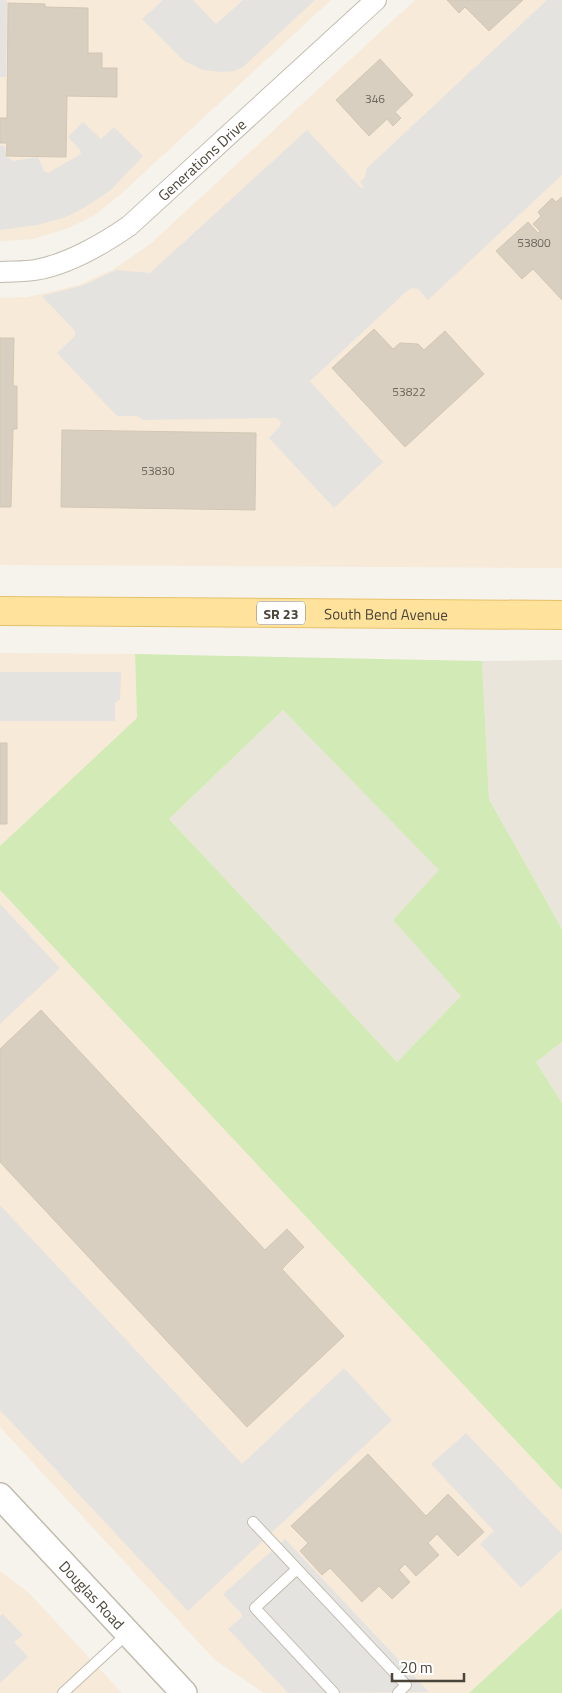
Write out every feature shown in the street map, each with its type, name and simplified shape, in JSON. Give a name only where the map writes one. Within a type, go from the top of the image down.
[{"type":"main road","name":"South Bend Avenue","points":[[0,611],[562,615]]},
{"type":"street","name":"Generations Drive","points":[[0,272],[35,270],[62,262],[115,236],[129,226],[376,0]]},
{"type":"street","name":"Douglas Road","points":[[0,1496],[184,1693]]},
{"type":"lane","points":[[253,1522],[406,1685],[398,1693]]},
{"type":"lane","points":[[297,1569],[255,1608],[334,1693]]},
{"type":"lane","points":[[63,1693],[128,1634]]},
{"type":"shaded area","points":[[0,0],[331,0],[122,193],[95,215],[69,228],[33,239],[0,241]]},
{"type":"shaded area","points":[[0,0],[7,0],[6,77],[0,77]]},
{"type":"shaded area","points":[[163,0],[193,0],[216,24],[243,0],[315,0],[243,67],[235,71],[222,72],[203,70],[183,60],[142,19]]},
{"type":"shaded area","points":[[415,0],[562,0],[562,568],[0,565],[0,298],[28,297],[79,285],[114,269],[149,245]]},
{"type":"shaded area","points":[[547,0],[562,0],[562,175],[428,300],[418,289],[413,288],[407,291],[310,381],[383,462],[334,508],[269,438],[280,426],[281,422],[277,418],[143,420],[137,416],[117,416],[57,353],[75,336],[75,331],[42,296],[84,285],[116,270],[150,273],[307,130],[360,187],[365,188],[360,182],[365,177],[366,169]]},
{"type":"shaded area","points":[[83,122],[101,139],[114,127],[143,156],[111,190],[66,217],[37,225],[0,230],[0,146],[5,146],[5,156],[14,161],[38,157],[44,171],[48,173],[81,154],[80,150],[68,137]]},
{"type":"shaded area","points":[[0,653],[135,654],[137,718],[0,846]]},
{"type":"shaded area","points":[[562,660],[562,929],[489,799],[482,661]]},
{"type":"shaded area","points":[[0,672],[121,672],[120,699],[115,703],[115,721],[0,721]]},
{"type":"shaded area","points":[[283,710],[440,870],[393,920],[462,995],[397,1062],[169,819]]},
{"type":"shaded area","points":[[0,890],[562,1490],[562,1608],[469,1693],[264,1693],[215,1660],[0,1427]]},
{"type":"shaded area","points":[[0,904],[60,968],[0,1024]]},
{"type":"shaded area","points":[[562,1042],[562,1103],[536,1062]]},
{"type":"shaded area","points":[[0,1205],[242,1464],[344,1368],[392,1420],[188,1611],[0,1410]]},
{"type":"shaded area","points":[[466,1433],[562,1534],[562,1550],[521,1588],[480,1544],[494,1531],[431,1464]]},
{"type":"shaded area","points":[[285,1539],[429,1692],[288,1693],[228,1629],[242,1617],[242,1614],[223,1594]]},
{"type":"shaded area","points":[[0,1571],[28,1592],[122,1693],[0,1693]]},
{"type":"shaded area","points":[[3,1614],[23,1635],[14,1642],[28,1657],[0,1683],[0,1616]]},
{"type":"green space","points":[[135,654],[482,661],[489,799],[562,929],[562,1042],[536,1062],[562,1103],[562,1490],[0,890],[0,846],[137,718]],"holes":[[[283,710],[439,870],[393,920],[461,996],[397,1062],[169,819]]]},
{"type":"green space","points":[[562,1608],[562,1693],[469,1693]]},
{"type":"building","points":[[447,0],[523,0],[489,31],[465,7],[459,13]]},
{"type":"building","points":[[8,3],[45,4],[45,7],[88,8],[88,53],[102,53],[102,68],[117,68],[117,97],[67,96],[66,157],[6,156],[7,143],[0,143],[0,118],[7,118]]},
{"type":"building","points":[[380,59],[413,95],[395,112],[401,118],[393,126],[387,119],[369,136],[336,100]]},
{"type":"building","points":[[562,197],[562,300],[533,269],[522,279],[496,251],[528,222],[538,233],[540,231],[533,224],[541,216],[538,212],[552,198],[556,202]]},
{"type":"building","points":[[374,329],[393,349],[400,343],[418,344],[424,350],[445,331],[484,374],[405,447],[332,368]]},
{"type":"building","points":[[0,338],[14,338],[13,386],[17,386],[17,429],[13,429],[11,507],[0,507]]},
{"type":"building","points":[[62,430],[256,433],[255,510],[61,507]]},
{"type":"building","points":[[0,743],[7,743],[7,824],[0,824]]},
{"type":"building","points":[[41,1010],[265,1250],[287,1229],[304,1247],[282,1269],[344,1336],[247,1427],[0,1162],[0,1049]]},
{"type":"building","points":[[368,1454],[426,1516],[448,1494],[484,1532],[458,1556],[437,1534],[428,1543],[439,1555],[416,1576],[405,1564],[399,1570],[410,1582],[392,1599],[379,1586],[362,1602],[330,1568],[322,1575],[300,1551],[308,1543],[291,1526]]}]
